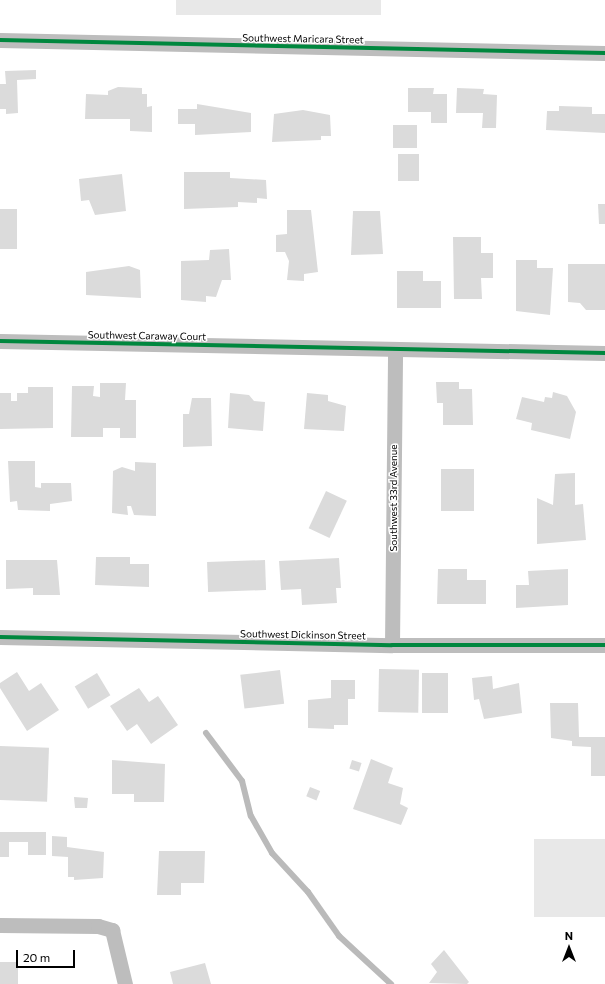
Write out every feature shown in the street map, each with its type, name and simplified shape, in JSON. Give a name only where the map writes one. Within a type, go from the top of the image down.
[{"type":"street","name":"Southwest Maricara Street","points":[[0,40],[605,53]]},
{"type":"street","name":"Southwest Caraway Court","points":[[0,341],[605,353]]},
{"type":"street","name":"Southwest 33rd Avenue","points":[[392,645],[395,350]]},
{"type":"street","name":"Southwest Dickinson Street","points":[[0,636],[392,645],[605,645]]},
{"type":"street","points":[[0,925],[98,926],[112,930],[125,984]]},
{"type":"shaded area","points":[[176,0],[381,0],[381,15],[176,15]]},
{"type":"shaded area","points":[[534,839],[605,839],[605,917],[534,917]]},
{"type":"building","points":[[36,70],[36,79],[17,80],[18,113],[6,114],[6,109],[0,109],[0,84],[6,84],[5,71]]},
{"type":"building","points":[[118,87],[142,88],[142,94],[147,94],[147,107],[152,106],[152,132],[130,131],[130,119],[85,119],[86,94],[108,95],[108,91]]},
{"type":"building","points":[[408,88],[434,88],[433,94],[447,94],[447,123],[431,123],[431,112],[408,112]]},
{"type":"building","points":[[457,88],[484,89],[483,94],[497,95],[496,128],[482,128],[483,113],[456,113]]},
{"type":"building","points":[[197,104],[251,113],[251,132],[195,135],[195,124],[178,124],[178,109],[197,109]]},
{"type":"building","points":[[559,106],[592,107],[592,114],[605,114],[605,133],[546,130],[547,111],[559,111]]},
{"type":"building","points":[[303,110],[330,115],[331,136],[321,136],[321,140],[272,142],[274,114]]},
{"type":"building","points":[[393,125],[417,125],[417,148],[393,148]]},
{"type":"building","points":[[398,154],[419,154],[419,181],[398,181]]},
{"type":"building","points":[[184,172],[230,172],[230,178],[266,180],[267,199],[257,198],[257,203],[238,202],[238,207],[184,209]]},
{"type":"building","points":[[122,174],[126,211],[95,215],[89,200],[81,201],[79,179]]},
{"type":"building","points":[[598,204],[605,204],[605,224],[599,224]]},
{"type":"building","points":[[0,209],[17,209],[17,249],[0,249]]},
{"type":"building","points":[[287,210],[311,210],[318,272],[304,274],[304,281],[287,280],[289,261],[285,252],[276,252],[276,235],[287,234]]},
{"type":"building","points":[[353,211],[380,211],[383,254],[351,255]]},
{"type":"building","points":[[453,237],[481,237],[481,253],[493,253],[493,278],[481,278],[482,299],[454,299]]},
{"type":"building","points":[[229,249],[231,280],[222,280],[216,297],[206,296],[206,302],[181,300],[181,261],[209,260],[210,250]]},
{"type":"building","points":[[516,260],[537,260],[537,268],[553,268],[550,315],[516,311]]},
{"type":"building","points":[[568,264],[605,264],[605,310],[586,310],[580,303],[568,302]]},
{"type":"building","points":[[129,266],[140,270],[141,298],[86,295],[86,272]]},
{"type":"building","points":[[397,271],[423,271],[423,281],[441,281],[441,308],[397,308]]},
{"type":"building","points":[[436,382],[459,382],[459,389],[472,389],[473,425],[443,425],[443,403],[437,403]]},
{"type":"building","points":[[100,383],[126,383],[125,400],[136,400],[136,438],[120,438],[120,428],[103,428],[103,437],[71,437],[72,386],[94,386],[93,396],[100,397]]},
{"type":"building","points":[[28,387],[53,387],[53,428],[0,429],[0,393],[11,393],[11,401],[17,401],[17,393],[28,393]]},
{"type":"building","points":[[553,392],[567,396],[576,412],[570,439],[531,430],[532,423],[516,419],[522,397],[544,402],[545,397],[552,398]]},
{"type":"building","points":[[230,393],[249,395],[254,401],[265,402],[263,431],[228,428]]},
{"type":"building","points":[[307,393],[328,395],[328,401],[346,406],[344,431],[304,429]]},
{"type":"building","points":[[192,398],[211,398],[212,446],[183,447],[183,414],[189,414]]},
{"type":"building","points":[[8,461],[35,461],[35,487],[41,488],[41,483],[71,483],[72,501],[50,504],[50,511],[18,510],[17,501],[10,502]]},
{"type":"building","points":[[135,462],[156,463],[156,516],[134,515],[131,506],[127,506],[128,515],[112,513],[113,471],[122,467],[135,471]]},
{"type":"building","points":[[441,469],[474,469],[474,511],[441,511]]},
{"type":"building","points":[[575,473],[575,505],[583,504],[586,540],[537,544],[537,498],[553,505],[555,474]]},
{"type":"building","points":[[326,491],[347,501],[330,538],[309,528]]},
{"type":"building","points":[[96,557],[130,557],[130,564],[149,564],[149,587],[95,585]]},
{"type":"building","points":[[339,558],[341,588],[336,588],[337,603],[302,605],[301,589],[281,590],[279,561]]},
{"type":"building","points":[[6,560],[57,560],[60,595],[33,595],[33,588],[6,589]]},
{"type":"building","points":[[265,560],[266,590],[208,592],[207,562]]},
{"type":"building","points":[[438,569],[467,569],[467,580],[486,580],[486,604],[437,604]]},
{"type":"building","points":[[568,569],[568,605],[516,608],[516,585],[529,585],[528,571]]},
{"type":"building","points":[[379,669],[419,670],[418,713],[378,712]]},
{"type":"building","points":[[280,670],[284,704],[244,709],[240,675]]},
{"type":"building","points":[[17,672],[29,691],[41,683],[59,710],[27,731],[0,688],[0,683]]},
{"type":"building","points":[[97,673],[110,695],[88,709],[75,686]]},
{"type":"building","points":[[422,673],[448,673],[448,713],[422,713]]},
{"type":"building","points":[[492,676],[493,689],[519,683],[522,713],[484,719],[479,699],[474,700],[472,678]]},
{"type":"building","points":[[331,680],[355,680],[355,699],[348,699],[348,725],[334,725],[334,729],[308,728],[308,700],[331,698]]},
{"type":"building","points":[[139,688],[149,702],[158,696],[178,725],[151,744],[137,724],[127,731],[110,706]]},
{"type":"building","points":[[550,703],[578,703],[579,737],[605,737],[605,776],[591,776],[591,747],[572,746],[572,741],[551,738]]},
{"type":"building","points":[[0,746],[49,748],[47,802],[0,800]]},
{"type":"building","points":[[371,759],[393,768],[388,783],[403,788],[400,804],[408,808],[401,825],[353,809]]},
{"type":"building","points":[[112,760],[165,764],[164,802],[134,802],[134,794],[112,794]]},
{"type":"building","points":[[352,760],[362,763],[359,772],[349,769]]},
{"type":"building","points":[[310,787],[320,791],[316,800],[306,796]]},
{"type":"building","points":[[74,797],[88,798],[87,808],[75,808]]},
{"type":"building","points":[[0,832],[46,832],[46,855],[28,855],[28,842],[9,842],[9,857],[0,857]]},
{"type":"building","points":[[52,836],[67,837],[67,847],[104,852],[103,878],[74,880],[74,877],[68,877],[68,857],[52,856]]},
{"type":"building","points":[[159,851],[205,851],[204,883],[181,883],[181,895],[157,895]]},
{"type":"building","points":[[444,950],[469,982],[467,984],[429,983],[437,972],[431,964]]},
{"type":"building","points":[[0,962],[18,962],[18,984],[0,984]]},
{"type":"building","points":[[205,963],[211,984],[173,984],[170,972]]},
{"type":"waterway","points":[[206,733],[242,781],[251,816],[272,853],[308,892],[339,936],[391,984]]},
{"type":"cycle path","points":[[0,40],[605,53]]},
{"type":"cycle path","points":[[0,341],[605,353]]},
{"type":"cycle path","points":[[0,637],[392,645],[605,645]]}]
